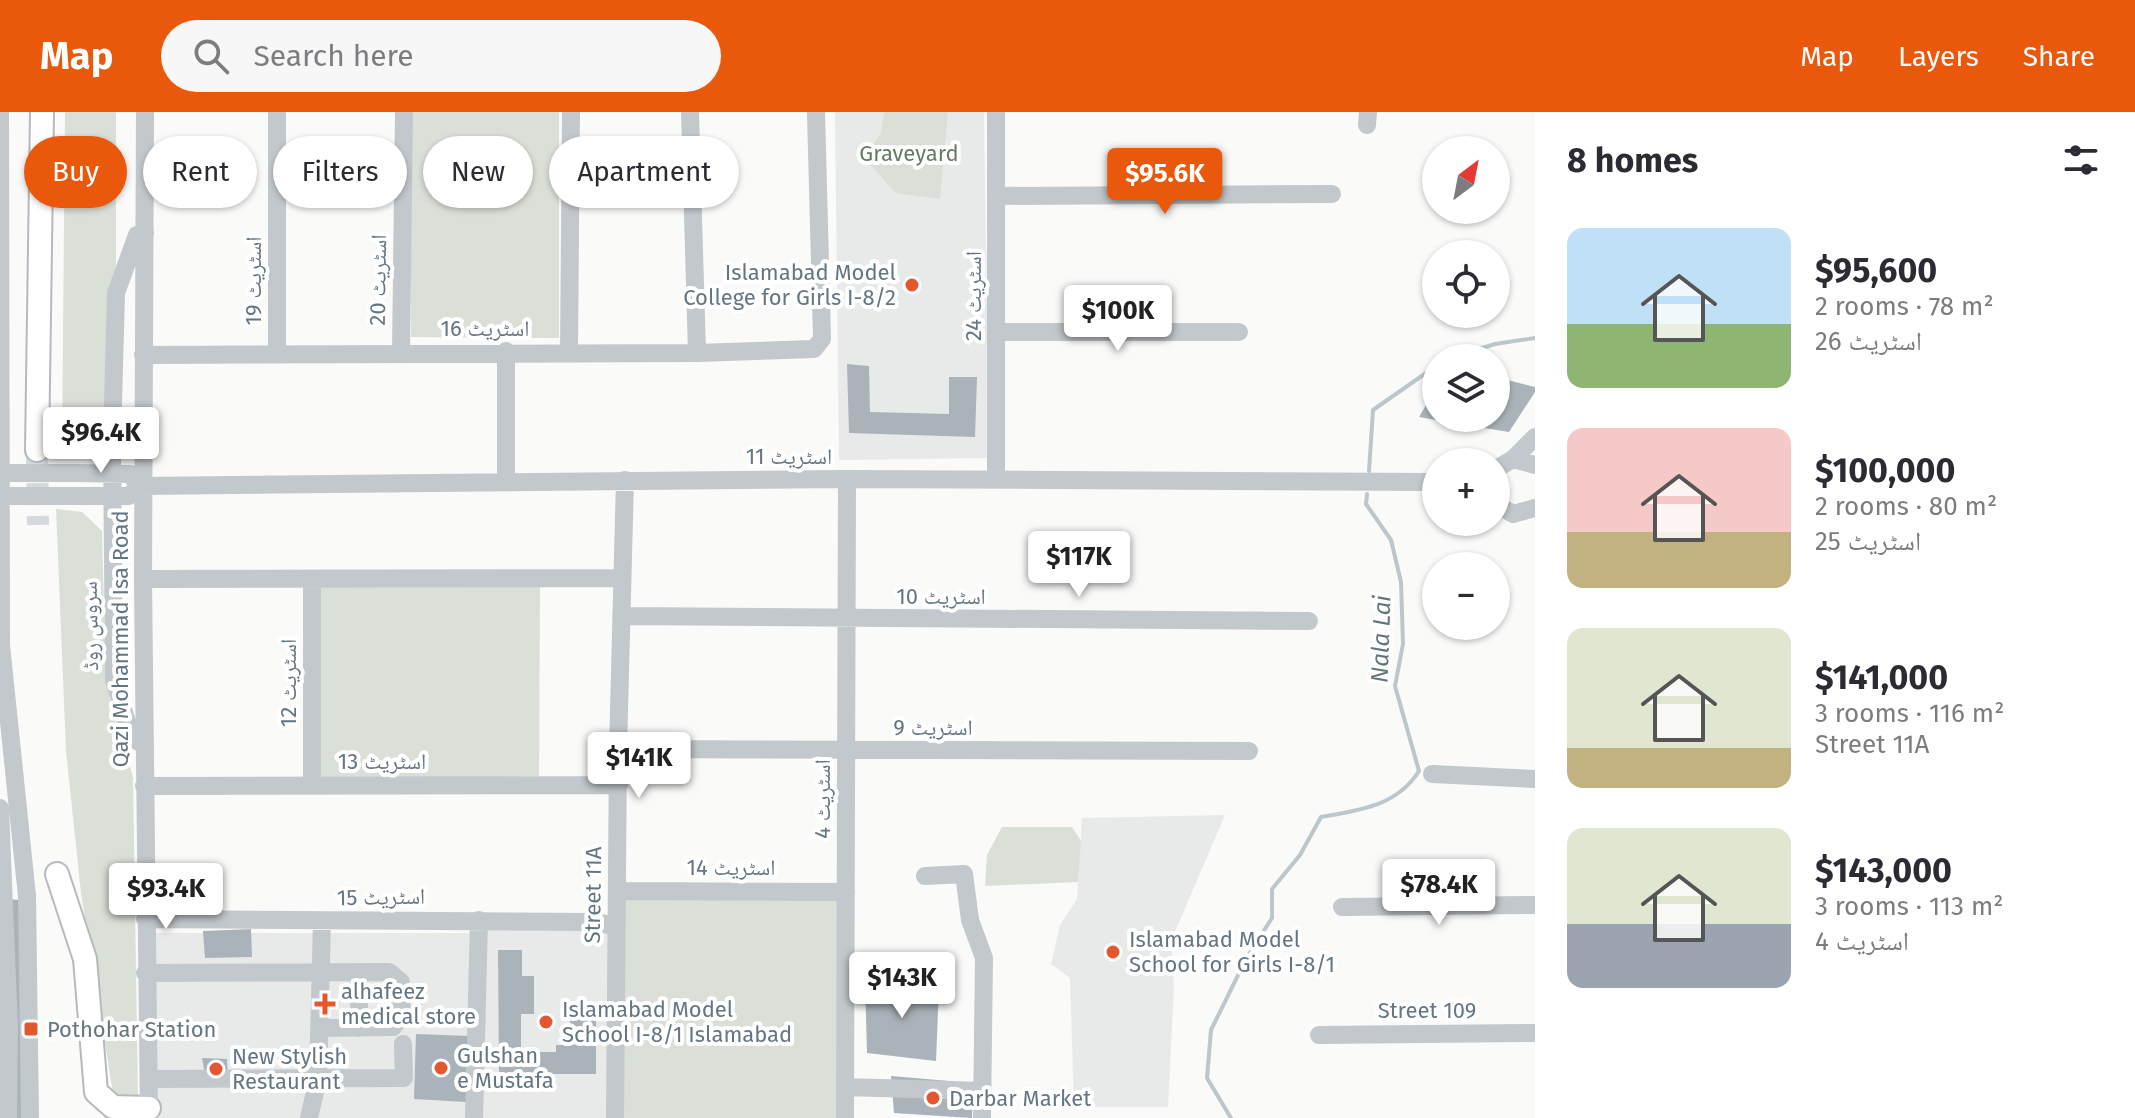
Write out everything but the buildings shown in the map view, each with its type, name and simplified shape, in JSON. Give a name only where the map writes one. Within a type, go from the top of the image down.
[{"type":"main road","points":[[37,450],[42,112]]},
{"type":"main road","points":[[57,874],[85,959],[96,1092],[113,1107],[149,1113]]},
{"type":"street","points":[[0,112],[1,649],[27,896],[30,1118]]},
{"type":"street","name":"Qazi Mohammad Isa Road","points":[[145,112],[141,486],[149,1113]]},
{"type":"street","name":"اسٹریٹ 19","points":[[277,112],[277,354]]},
{"type":"street","name":"اسٹریٹ 20","points":[[401,353],[404,112]]},
{"type":"street","points":[[569,352],[571,112]]},
{"type":"street","points":[[690,112],[697,353]]},
{"type":"street","name":"اسٹریٹ 16","points":[[143,355],[506,351],[697,353],[814,349],[822,339],[816,112]]},
{"type":"street","name":"اسٹریٹ 24","points":[[996,112],[996,479]]},
{"type":"street","points":[[997,196],[1332,194]]},
{"type":"street","name":"سروس روڈ","points":[[144,745],[132,738],[114,680],[112,473],[116,293],[137,236],[145,233]]},
{"type":"street","points":[[997,332],[1239,332]]},
{"type":"street","points":[[506,351],[506,481]]},
{"type":"street","points":[[1510,461],[1535,437]]},
{"type":"street","points":[[1513,459],[1535,465]]},
{"type":"street","points":[[0,473],[130,474],[141,486],[129,496],[0,496]]},
{"type":"street","name":"اسٹریٹ 11","points":[[141,486],[847,479],[1422,482]]},
{"type":"street","name":"اسٹریٹ 4","points":[[845,1118],[847,479]]},
{"type":"street","name":"Street 11A","points":[[615,1118],[618,749],[625,480]]},
{"type":"street","points":[[1510,512],[1535,508]]},
{"type":"street","points":[[143,579],[621,578]]},
{"type":"street","name":"اسٹریٹ 12","points":[[312,580],[312,786]]},
{"type":"street","name":"اسٹریٹ 10","points":[[621,616],[1309,621]]},
{"type":"street","name":"اسٹریٹ 9","points":[[618,749],[1249,751]]},
{"type":"street","points":[[1432,774],[1535,779]]},
{"type":"street","name":"اسٹریٹ 13","points":[[144,786],[619,785]]},
{"type":"street","points":[[0,808],[9,1028],[8,1118]]},
{"type":"street","points":[[925,876],[964,874],[970,920],[984,958],[982,1118]]},
{"type":"street","name":"اسٹریٹ 14","points":[[617,891],[846,892]]},
{"type":"street","points":[[1342,907],[1535,905]]},
{"type":"street","name":"اسٹریٹ 15","points":[[145,919],[598,922],[616,927]]},
{"type":"street","points":[[474,1118],[479,920]]},
{"type":"street","points":[[309,1118],[318,1079],[322,921]]},
{"type":"street","points":[[145,973],[359,973],[397,976],[401,982],[402,1015],[393,1027],[319,1028]]},
{"type":"street","points":[[359,973],[359,1028]]},
{"type":"street","name":"Street 109","points":[[1319,1035],[1535,1033]]},
{"type":"street","points":[[149,1079],[404,1078],[403,1044]]},
{"type":"street","points":[[845,1087],[983,1091]]},
{"type":"shaded area","name":"Islamabad Model College for Girls I-8/2","points":[[835,112],[984,112],[989,458],[839,460]]},
{"type":"shaded area","name":"Islamabad Model School for Girls I-8/1","points":[[1225,815],[1171,941],[1174,987],[1168,1107],[1074,1107],[1070,978],[1051,964],[1060,925],[1077,899],[1082,818]]},
{"type":"shaded area","name":"Islamabad Model School I-8/1 Islamabad","points":[[479,920],[616,927],[615,1118],[475,1118]]},
{"type":"shaded area","points":[[152,933],[473,933],[470,1118],[152,1118]]},
{"type":"green space","points":[[65,112],[116,112],[116,136],[65,136]]},
{"type":"green space","points":[[411,112],[559,112],[559,136],[549,136],[549,208],[559,208],[559,338],[411,337]]},
{"type":"green space","name":"Graveyard","points":[[884,112],[948,112],[940,199],[896,193],[864,158],[881,133]]},
{"type":"green space","points":[[64,208],[116,208],[116,262],[104,432],[84,454],[62,454]]},
{"type":"green space","points":[[56,509],[82,512],[102,531],[106,683],[133,777],[138,1099],[113,1093],[81,893],[66,751]]},
{"type":"green space","points":[[318,585],[540,585],[539,776],[316,779]]},
{"type":"green space","points":[[1002,827],[1072,827],[1081,841],[1078,882],[985,886],[987,855]]},
{"type":"green space","points":[[617,891],[846,892],[842,1118],[618,1118]]},
{"type":"waterway","name":"Nala Lai","points":[[1495,344],[1535,338]]},
{"type":"waterway","name":"Nala Lai","points":[[1369,471],[1373,410],[1422,376]]},
{"type":"waterway","name":"Nala Lai","points":[[1231,1118],[1207,1078],[1211,1030],[1247,957],[1272,918],[1272,889],[1300,855],[1321,817],[1363,809],[1389,799],[1410,783],[1419,771],[1395,686],[1403,644],[1401,582],[1391,540],[1366,504],[1367,494]]},
{"type":"tunnel","points":[[37,450],[38,525]]},
{"type":"place","name":"Islamabad Model College for Girls I-8/2","points":[[912,285]]},
{"type":"place","name":"Islamabad Model School for Girls I-8/1","points":[[1113,952]]},
{"type":"place","name":"alhafeez medical store","points":[[325,1004]]},
{"type":"place","name":"Islamabad Model School I-8/1 Islamabad","points":[[546,1022]]},
{"type":"place","name":"Pothohar Station","points":[[31,1029]]},
{"type":"place","name":"Gulshan e Mustafa","points":[[441,1068]]},
{"type":"place","name":"New Stylish Restaurant","points":[[216,1069]]},
{"type":"place","name":"Darbar Market","points":[[933,1098]]}]
